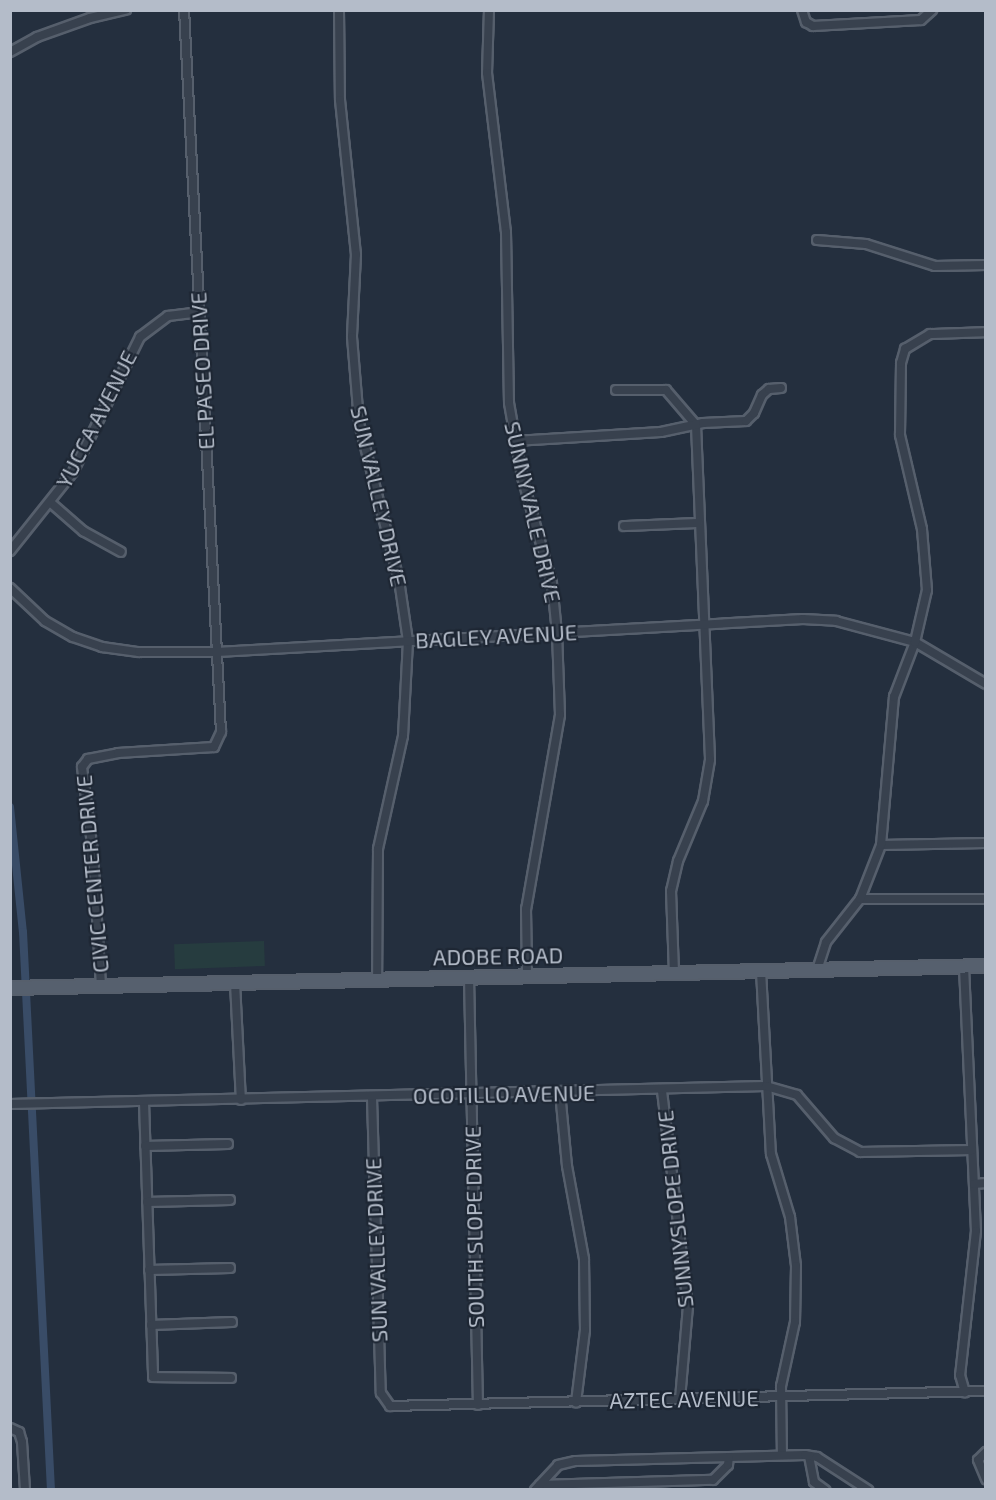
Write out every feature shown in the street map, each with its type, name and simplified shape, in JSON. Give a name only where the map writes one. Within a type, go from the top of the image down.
[{"type":"main road","name":"ADOBE ROAD","points":[[10,988],[986,966]]},
{"type":"street","points":[[10,52],[58,29],[126,10]]},
{"type":"street","name":"EL PASEO DRIVE","points":[[85,762],[118,753],[214,747],[221,732],[184,10]]},
{"type":"street","name":"SUN VALLEY DRIVE","points":[[339,10],[340,100],[356,254],[352,337],[359,423],[399,580],[408,640],[403,736],[378,849],[377,979]]},
{"type":"street","name":"SUNNYVALE DRIVE","points":[[489,10],[487,73],[506,232],[506,363],[515,441],[552,583],[557,633],[560,715],[529,887],[527,976]]},
{"type":"street","points":[[802,10],[806,22],[813,26],[921,20],[932,10]]},
{"type":"street","points":[[817,240],[866,244],[935,266],[986,265]]},
{"type":"street","name":"YUCCA AVENUE","points":[[10,551],[51,503],[86,447],[140,337],[168,316],[199,312]]},
{"type":"street","points":[[817,970],[826,942],[860,899],[881,845],[894,697],[915,642],[927,590],[926,554],[900,435],[901,363],[905,349],[930,334],[986,332]]},
{"type":"street","points":[[616,390],[661,388],[696,426],[709,773],[704,801],[674,876],[674,973]]},
{"type":"street","points":[[515,441],[661,432],[746,421],[754,413],[762,394],[769,389],[781,388]]},
{"type":"street","points":[[51,503],[83,531],[121,552]]},
{"type":"street","points":[[624,526],[699,523]]},
{"type":"street","name":"BAGLEY AVENUE","points":[[10,588],[45,621],[102,647],[150,652],[217,652],[704,624],[836,621],[915,642],[986,684]]},
{"type":"street","name":"CIVIC CENTER DRIVE","points":[[85,762],[82,775],[93,852],[101,986]]},
{"type":"street","points":[[881,845],[986,843]]},
{"type":"street","points":[[860,899],[986,899]]},
{"type":"street","points":[[964,967],[974,1184],[974,1262],[960,1375],[965,1392]]},
{"type":"street","points":[[761,971],[771,1154],[790,1217],[796,1266],[795,1323],[780,1397],[783,1455]]},
{"type":"street","name":"SOUTH SLOPE DRIVE","points":[[469,977],[478,1405]]},
{"type":"street","points":[[235,983],[241,1100]]},
{"type":"street","name":"OCOTILLO AVENUE","points":[[10,1104],[372,1098],[662,1091],[766,1086],[797,1095],[834,1138],[860,1152],[972,1150]]},
{"type":"street","name":"SUNNYSLOPE DRIVE","points":[[662,1091],[688,1306],[680,1399]]},
{"type":"street","points":[[560,1092],[567,1166],[584,1258],[585,1330],[576,1402]]},
{"type":"street","name":"SUN VALLEY DRIVE","points":[[372,1098],[381,1393],[385,1401]]},
{"type":"street","points":[[144,1102],[153,1377],[231,1378]]},
{"type":"street","points":[[145,1146],[228,1144]]},
{"type":"street","points":[[974,1184],[986,1183]]},
{"type":"street","points":[[147,1202],[230,1200]]},
{"type":"street","points":[[149,1270],[230,1268]]},
{"type":"street","points":[[151,1325],[232,1322]]},
{"type":"street","name":"AZTEC AVENUE","points":[[385,1401],[399,1407],[986,1391]]},
{"type":"street","points":[[12,1428],[22,1442],[25,1490]]},
{"type":"street","points":[[986,1452],[978,1460],[986,1479]]},
{"type":"street","points":[[538,1487],[558,1465],[576,1461],[783,1455],[809,1456],[868,1490]]},
{"type":"street","points":[[809,1456],[814,1482],[825,1490]]},
{"type":"street","points":[[538,1487],[662,1486],[713,1480],[728,1465],[729,1457]]},
{"type":"green space","points":[[264,941],[265,966],[175,969],[174,944]]},
{"type":"waterway","points":[[10,807],[23,932],[51,1490]]}]
